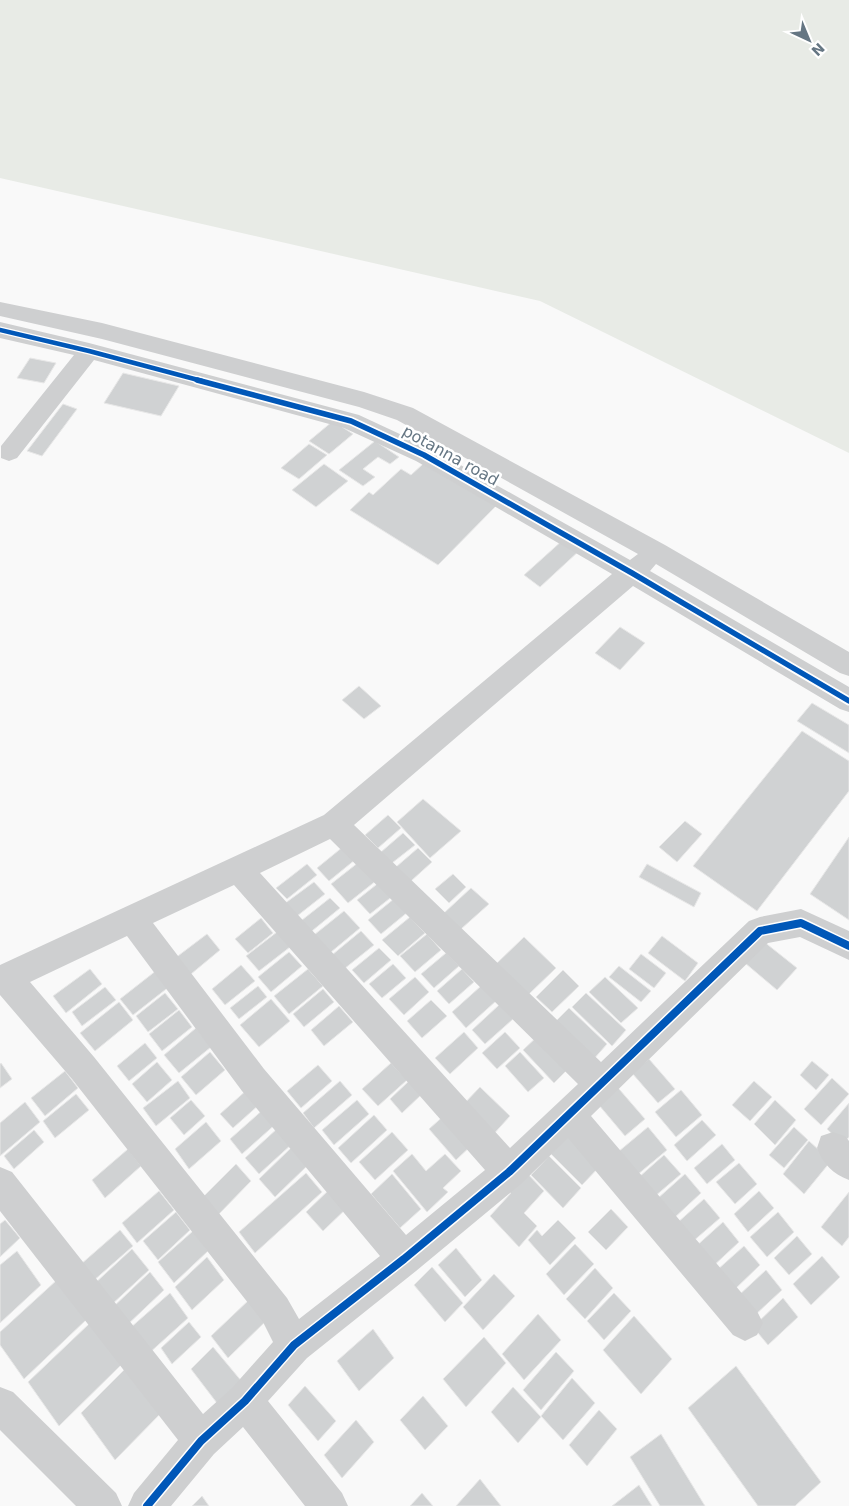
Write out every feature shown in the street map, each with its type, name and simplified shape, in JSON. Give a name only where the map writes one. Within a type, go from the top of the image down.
[{"type":"street","name":"potanna road","points":[[0,309],[121,336],[364,400],[405,414],[656,552],[849,664]]},
{"type":"street","name":"potanna road","points":[[0,330],[89,351],[351,422],[424,454],[632,573],[849,701]]},
{"type":"street","points":[[8,452],[89,351]]},
{"type":"street","points":[[294,1345],[275,1310],[89,1076],[3,978],[334,824],[656,552]]},
{"type":"street","points":[[334,824],[601,1084]]},
{"type":"street","points":[[237,868],[510,1172]]},
{"type":"street","points":[[132,919],[253,1080],[404,1259]]},
{"type":"street","points":[[147,1506],[201,1441],[245,1400],[294,1345],[404,1259],[510,1172],[760,931],[801,923],[849,946]]},
{"type":"street","points":[[570,1116],[745,1323]]},
{"type":"street","points":[[0,1184],[201,1441]]},
{"type":"street","points":[[245,1400],[329,1506]]},
{"type":"street","points":[[0,1405],[103,1506]]},
{"type":"shaded area","points":[[0,0],[849,0],[849,453],[540,301],[0,178]]},
{"type":"building","points":[[30,358],[56,363],[44,383],[17,378]]},
{"type":"building","points":[[123,373],[179,386],[161,416],[104,403]]},
{"type":"building","points":[[63,404],[77,409],[42,456],[27,451]]},
{"type":"building","points":[[333,421],[353,434],[329,454],[309,441]]},
{"type":"building","points":[[375,441],[399,457],[390,464],[378,457],[363,469],[375,477],[363,486],[339,470]]},
{"type":"building","points":[[309,444],[327,455],[299,479],[281,468]]},
{"type":"building","points":[[324,464],[348,481],[316,507],[292,490]]},
{"type":"building","points":[[423,464],[496,506],[438,565],[350,510],[369,492],[373,495],[401,469],[411,475]]},
{"type":"building","points":[[564,539],[580,550],[540,587],[524,575]]},
{"type":"building","points":[[620,627],[645,643],[620,670],[595,653]]},
{"type":"building","points":[[359,686],[381,706],[364,719],[342,700]]},
{"type":"building","points":[[812,703],[849,725],[849,753],[797,721]]},
{"type":"building","points":[[802,731],[849,761],[849,791],[757,911],[693,866]]},
{"type":"building","points":[[423,799],[461,831],[430,858],[397,822]]},
{"type":"building","points":[[388,815],[401,828],[378,848],[365,835]]},
{"type":"building","points":[[685,821],[702,834],[677,862],[659,847]]},
{"type":"building","points":[[403,833],[415,845],[392,863],[381,852]]},
{"type":"building","points":[[849,837],[849,920],[810,894]]},
{"type":"building","points":[[344,846],[356,859],[329,881],[317,868]]},
{"type":"building","points":[[418,848],[432,862],[411,881],[396,867]]},
{"type":"building","points":[[359,862],[377,880],[348,903],[331,884]]},
{"type":"building","points":[[307,864],[317,875],[287,899],[276,888]]},
{"type":"building","points":[[647,864],[701,893],[694,907],[639,877]]},
{"type":"building","points":[[453,874],[466,887],[449,903],[435,889]]},
{"type":"building","points":[[381,881],[394,895],[370,914],[357,900]]},
{"type":"building","points":[[314,882],[325,894],[292,920],[280,907]]},
{"type":"building","points":[[471,888],[489,904],[461,929],[444,913]]},
{"type":"building","points":[[330,898],[340,908],[307,935],[297,924]]},
{"type":"building","points":[[395,898],[409,911],[381,934],[368,920]]},
{"type":"building","points":[[344,911],[360,928],[325,957],[309,939]]},
{"type":"building","points":[[410,917],[425,933],[398,956],[382,940]]},
{"type":"building","points":[[261,918],[273,933],[248,953],[235,939]]},
{"type":"building","points":[[361,931],[374,945],[344,969],[332,955]]},
{"type":"building","points":[[277,932],[290,947],[259,971],[246,956]]},
{"type":"building","points":[[207,934],[220,950],[185,979],[170,962]]},
{"type":"building","points":[[427,934],[441,950],[415,972],[400,956]]},
{"type":"building","points":[[662,936],[698,963],[685,981],[648,953]]},
{"type":"building","points":[[524,937],[556,968],[528,995],[496,964]]},
{"type":"building","points":[[763,941],[797,968],[777,990],[745,963]]},
{"type":"building","points":[[379,948],[391,960],[364,983],[352,970]]},
{"type":"building","points":[[289,952],[302,966],[271,992],[258,977]]},
{"type":"building","points":[[446,953],[459,966],[434,988],[421,974]]},
{"type":"building","points":[[641,954],[666,973],[654,988],[629,969]]},
{"type":"building","points":[[393,964],[406,978],[382,998],[369,984]]},
{"type":"building","points":[[241,965],[255,981],[225,1005],[212,989]]},
{"type":"building","points":[[619,966],[651,991],[641,1002],[609,977]]},
{"type":"building","points":[[90,969],[102,984],[66,1013],[53,996]]},
{"type":"building","points":[[308,969],[323,986],[289,1014],[274,996]]},
{"type":"building","points":[[462,969],[474,982],[449,1004],[437,991]]},
{"type":"building","points":[[157,970],[170,986],[133,1015],[120,999]]},
{"type":"building","points":[[563,970],[579,986],[552,1012],[536,997]]},
{"type":"building","points":[[415,977],[429,992],[404,1015],[389,999]]},
{"type":"building","points":[[605,977],[638,1008],[621,1023],[589,992]]},
{"type":"building","points":[[258,986],[267,997],[239,1019],[230,1008]]},
{"type":"building","points":[[481,986],[496,1001],[466,1028],[452,1012]]},
{"type":"building","points":[[105,987],[116,1000],[82,1026],[72,1012]]},
{"type":"building","points":[[323,989],[334,1002],[304,1027],[293,1014]]},
{"type":"building","points":[[165,993],[178,1009],[148,1032],[136,1016]]},
{"type":"building","points":[[586,993],[626,1030],[612,1046],[572,1007]]},
{"type":"building","points":[[271,999],[290,1021],[259,1047],[240,1025]]},
{"type":"building","points":[[431,1000],[447,1016],[422,1038],[407,1021]]},
{"type":"building","points":[[119,1002],[133,1020],[95,1051],[80,1033]]},
{"type":"building","points":[[499,1005],[513,1019],[485,1044],[472,1030]]},
{"type":"building","points":[[339,1006],[353,1022],[324,1046],[311,1030]]},
{"type":"building","points":[[569,1008],[607,1044],[592,1061],[553,1024]]},
{"type":"building","points":[[179,1010],[192,1027],[162,1051],[149,1034]]},
{"type":"building","points":[[196,1028],[211,1047],[179,1073],[164,1055]]},
{"type":"building","points":[[464,1032],[478,1048],[450,1074],[435,1058]]},
{"type":"building","points":[[505,1032],[520,1048],[497,1069],[482,1053]]},
{"type":"building","points":[[540,1034],[571,1066],[554,1083],[523,1050]]},
{"type":"building","points":[[145,1043],[157,1058],[129,1081],[117,1066]]},
{"type":"building","points":[[210,1052],[225,1070],[196,1095],[181,1077]]},
{"type":"building","points":[[520,1052],[544,1078],[528,1092],[505,1066]]},
{"type":"building","points":[[649,1059],[675,1089],[658,1103],[632,1073]]},
{"type":"building","points":[[812,1061],[829,1075],[816,1090],[800,1075]]},
{"type":"building","points":[[157,1062],[172,1080],[147,1102],[132,1084]]},
{"type":"building","points":[[391,1063],[407,1080],[378,1106],[362,1089]]},
{"type":"building","points":[[0,1064],[12,1079],[0,1088]]},
{"type":"building","points":[[318,1065],[332,1081],[301,1108],[287,1091]]},
{"type":"building","points":[[65,1071],[78,1088],[45,1116],[31,1098]]},
{"type":"building","points":[[832,1078],[849,1094],[821,1125],[804,1109]]},
{"type":"building","points":[[178,1081],[190,1098],[156,1126],[143,1108]]},
{"type":"building","points":[[340,1081],[352,1095],[314,1128],[303,1113]]},
{"type":"building","points":[[409,1081],[421,1095],[402,1113],[390,1099]]},
{"type":"building","points":[[754,1081],[772,1097],[750,1121],[732,1105]]},
{"type":"building","points":[[613,1082],[645,1119],[625,1136],[593,1098]]},
{"type":"building","points":[[480,1087],[510,1116],[491,1137],[461,1107]]},
{"type":"building","points":[[249,1088],[261,1103],[233,1128],[220,1114]]},
{"type":"building","points":[[681,1090],[702,1115],[676,1137],[655,1112]]},
{"type":"building","points":[[76,1094],[89,1110],[55,1138],[43,1121]]},
{"type":"building","points":[[191,1100],[205,1116],[184,1135],[170,1118]]},
{"type":"building","points":[[357,1100],[369,1114],[334,1145],[322,1130]]},
{"type":"building","points":[[775,1100],[796,1120],[775,1145],[754,1124]]},
{"type":"building","points":[[25,1102],[40,1122],[0,1156],[0,1123]]},
{"type":"building","points":[[849,1103],[849,1137],[843,1144],[827,1129]]},
{"type":"building","points":[[266,1107],[278,1122],[242,1154],[230,1139]]},
{"type":"building","points":[[447,1113],[474,1143],[456,1160],[429,1129]]},
{"type":"building","points":[[374,1115],[387,1130],[351,1163],[338,1148]]},
{"type":"building","points":[[702,1120],[716,1135],[687,1161],[674,1145]]},
{"type":"building","points":[[206,1122],[221,1141],[189,1169],[175,1149]]},
{"type":"building","points":[[279,1127],[293,1143],[259,1174],[245,1158]]},
{"type":"building","points":[[648,1127],[667,1150],[637,1175],[618,1152]]},
{"type":"building","points":[[794,1127],[808,1140],[784,1168],[769,1155]]},
{"type":"building","points":[[34,1130],[44,1142],[14,1169],[4,1156]]},
{"type":"building","points":[[392,1132],[408,1150],[375,1180],[359,1162]]},
{"type":"building","points":[[570,1134],[601,1165],[582,1185],[551,1154]]},
{"type":"building","points":[[809,1141],[831,1161],[804,1194],[783,1174]]},
{"type":"building","points":[[722,1144],[735,1160],[707,1184],[694,1168]]},
{"type":"building","points":[[293,1146],[308,1165],[275,1197],[259,1179]]},
{"type":"building","points":[[128,1149],[141,1166],[105,1198],[92,1180]]},
{"type":"building","points":[[412,1154],[426,1171],[445,1154],[461,1171],[443,1188],[448,1192],[427,1212],[393,1171]]},
{"type":"building","points":[[664,1155],[681,1174],[654,1197],[638,1178]]},
{"type":"building","points":[[549,1156],[581,1188],[563,1208],[531,1175]]},
{"type":"building","points":[[739,1163],[757,1184],[735,1204],[716,1182]]},
{"type":"building","points":[[236,1164],[251,1181],[217,1216],[202,1198]]},
{"type":"building","points":[[524,1170],[544,1191],[524,1213],[537,1226],[519,1247],[490,1216],[511,1193],[506,1188]]},
{"type":"building","points":[[306,1173],[322,1192],[255,1253],[239,1232]]},
{"type":"building","points":[[392,1174],[421,1209],[400,1228],[371,1194]]},
{"type":"building","points":[[685,1174],[701,1193],[673,1219],[657,1199]]},
{"type":"building","points":[[333,1186],[350,1205],[323,1231],[306,1212]]},
{"type":"building","points":[[159,1191],[174,1210],[137,1243],[122,1223]]},
{"type":"building","points":[[759,1191],[774,1208],[748,1232],[734,1214]]},
{"type":"building","points":[[849,1192],[849,1237],[842,1246],[821,1227]]},
{"type":"building","points":[[704,1199],[720,1218],[691,1243],[676,1224]]},
{"type":"building","points":[[611,1209],[628,1227],[606,1250],[588,1232]]},
{"type":"building","points":[[176,1212],[190,1230],[158,1260],[143,1241]]},
{"type":"building","points":[[778,1212],[794,1232],[767,1257],[750,1237]]},
{"type":"building","points":[[5,1220],[20,1238],[0,1257],[0,1224]]},
{"type":"building","points":[[558,1220],[576,1238],[550,1265],[528,1240],[537,1230],[542,1236]]},
{"type":"building","points":[[723,1222],[739,1242],[710,1269],[693,1249]]},
{"type":"building","points":[[120,1230],[133,1246],[92,1282],[80,1265]]},
{"type":"building","points":[[193,1231],[208,1251],[174,1283],[158,1262]]},
{"type":"building","points":[[797,1236],[812,1254],[789,1275],[774,1258]]},
{"type":"building","points":[[575,1244],[594,1264],[564,1295],[546,1274]]},
{"type":"building","points":[[744,1246],[760,1265],[732,1292],[716,1271]]},
{"type":"building","points":[[456,1248],[482,1280],[465,1297],[438,1265]]},
{"type":"building","points":[[132,1249],[149,1270],[109,1307],[93,1285]]},
{"type":"building","points":[[17,1251],[41,1285],[0,1323],[0,1265]]},
{"type":"building","points":[[822,1256],[840,1277],[811,1305],[793,1284]]},
{"type":"building","points":[[207,1257],[224,1280],[192,1310],[175,1287]]},
{"type":"building","points":[[432,1267],[463,1303],[445,1322],[414,1285]]},
{"type":"building","points":[[595,1268],[613,1288],[585,1319],[566,1299]]},
{"type":"building","points":[[766,1270],[782,1290],[754,1316],[738,1296]]},
{"type":"building","points":[[150,1272],[164,1290],[125,1327],[111,1309]]},
{"type":"building","points":[[494,1274],[515,1296],[483,1330],[463,1307]]},
{"type":"building","points":[[58,1279],[87,1319],[24,1379],[0,1345],[0,1332]]},
{"type":"building","points":[[170,1293],[188,1318],[147,1355],[129,1329]]},
{"type":"building","points":[[614,1293],[631,1311],[604,1340],[587,1321]]},
{"type":"building","points":[[251,1298],[268,1319],[228,1358],[211,1336]]},
{"type":"building","points":[[783,1298],[798,1317],[768,1345],[753,1327]]},
{"type":"building","points":[[538,1314],[561,1340],[524,1380],[502,1354]]},
{"type":"building","points":[[634,1316],[672,1359],[641,1394],[603,1350]]},
{"type":"building","points":[[189,1322],[201,1337],[172,1364],[161,1348]]},
{"type":"building","points":[[90,1323],[122,1364],[59,1426],[28,1382]]},
{"type":"building","points":[[373,1329],[394,1358],[359,1391],[337,1361]]},
{"type":"building","points":[[484,1337],[506,1363],[466,1407],[443,1379]]},
{"type":"building","points":[[213,1347],[243,1383],[220,1407],[191,1369]]},
{"type":"building","points":[[556,1352],[574,1371],[541,1410],[523,1390]]},
{"type":"building","points":[[128,1366],[163,1411],[115,1460],[81,1413]]},
{"type":"building","points":[[736,1366],[821,1482],[795,1506],[758,1506],[688,1408]]},
{"type":"building","points":[[572,1378],[595,1403],[563,1440],[541,1416]]},
{"type":"building","points":[[305,1386],[336,1421],[318,1441],[288,1405]]},
{"type":"building","points":[[513,1387],[541,1417],[518,1443],[491,1412]]},
{"type":"building","points":[[423,1396],[448,1426],[425,1450],[400,1420]]},
{"type":"building","points":[[599,1410],[617,1429],[587,1466],[569,1445]]},
{"type":"building","points":[[356,1420],[374,1442],[342,1478],[324,1455]]},
{"type":"building","points":[[661,1434],[705,1506],[660,1506],[630,1457]]},
{"type":"building","points":[[480,1479],[501,1506],[456,1506]]},
{"type":"building","points":[[639,1485],[652,1506],[612,1506]]},
{"type":"building","points":[[422,1493],[433,1506],[410,1506]]},
{"type":"building","points":[[202,1496],[209,1506],[192,1506]]},
{"type":"cycle path","points":[[0,330],[89,351],[351,421],[424,455],[632,573],[849,701]]},
{"type":"cycle path","points":[[147,1506],[201,1441],[245,1401],[294,1345],[404,1259],[509,1172],[760,931],[801,923],[849,946]]}]
